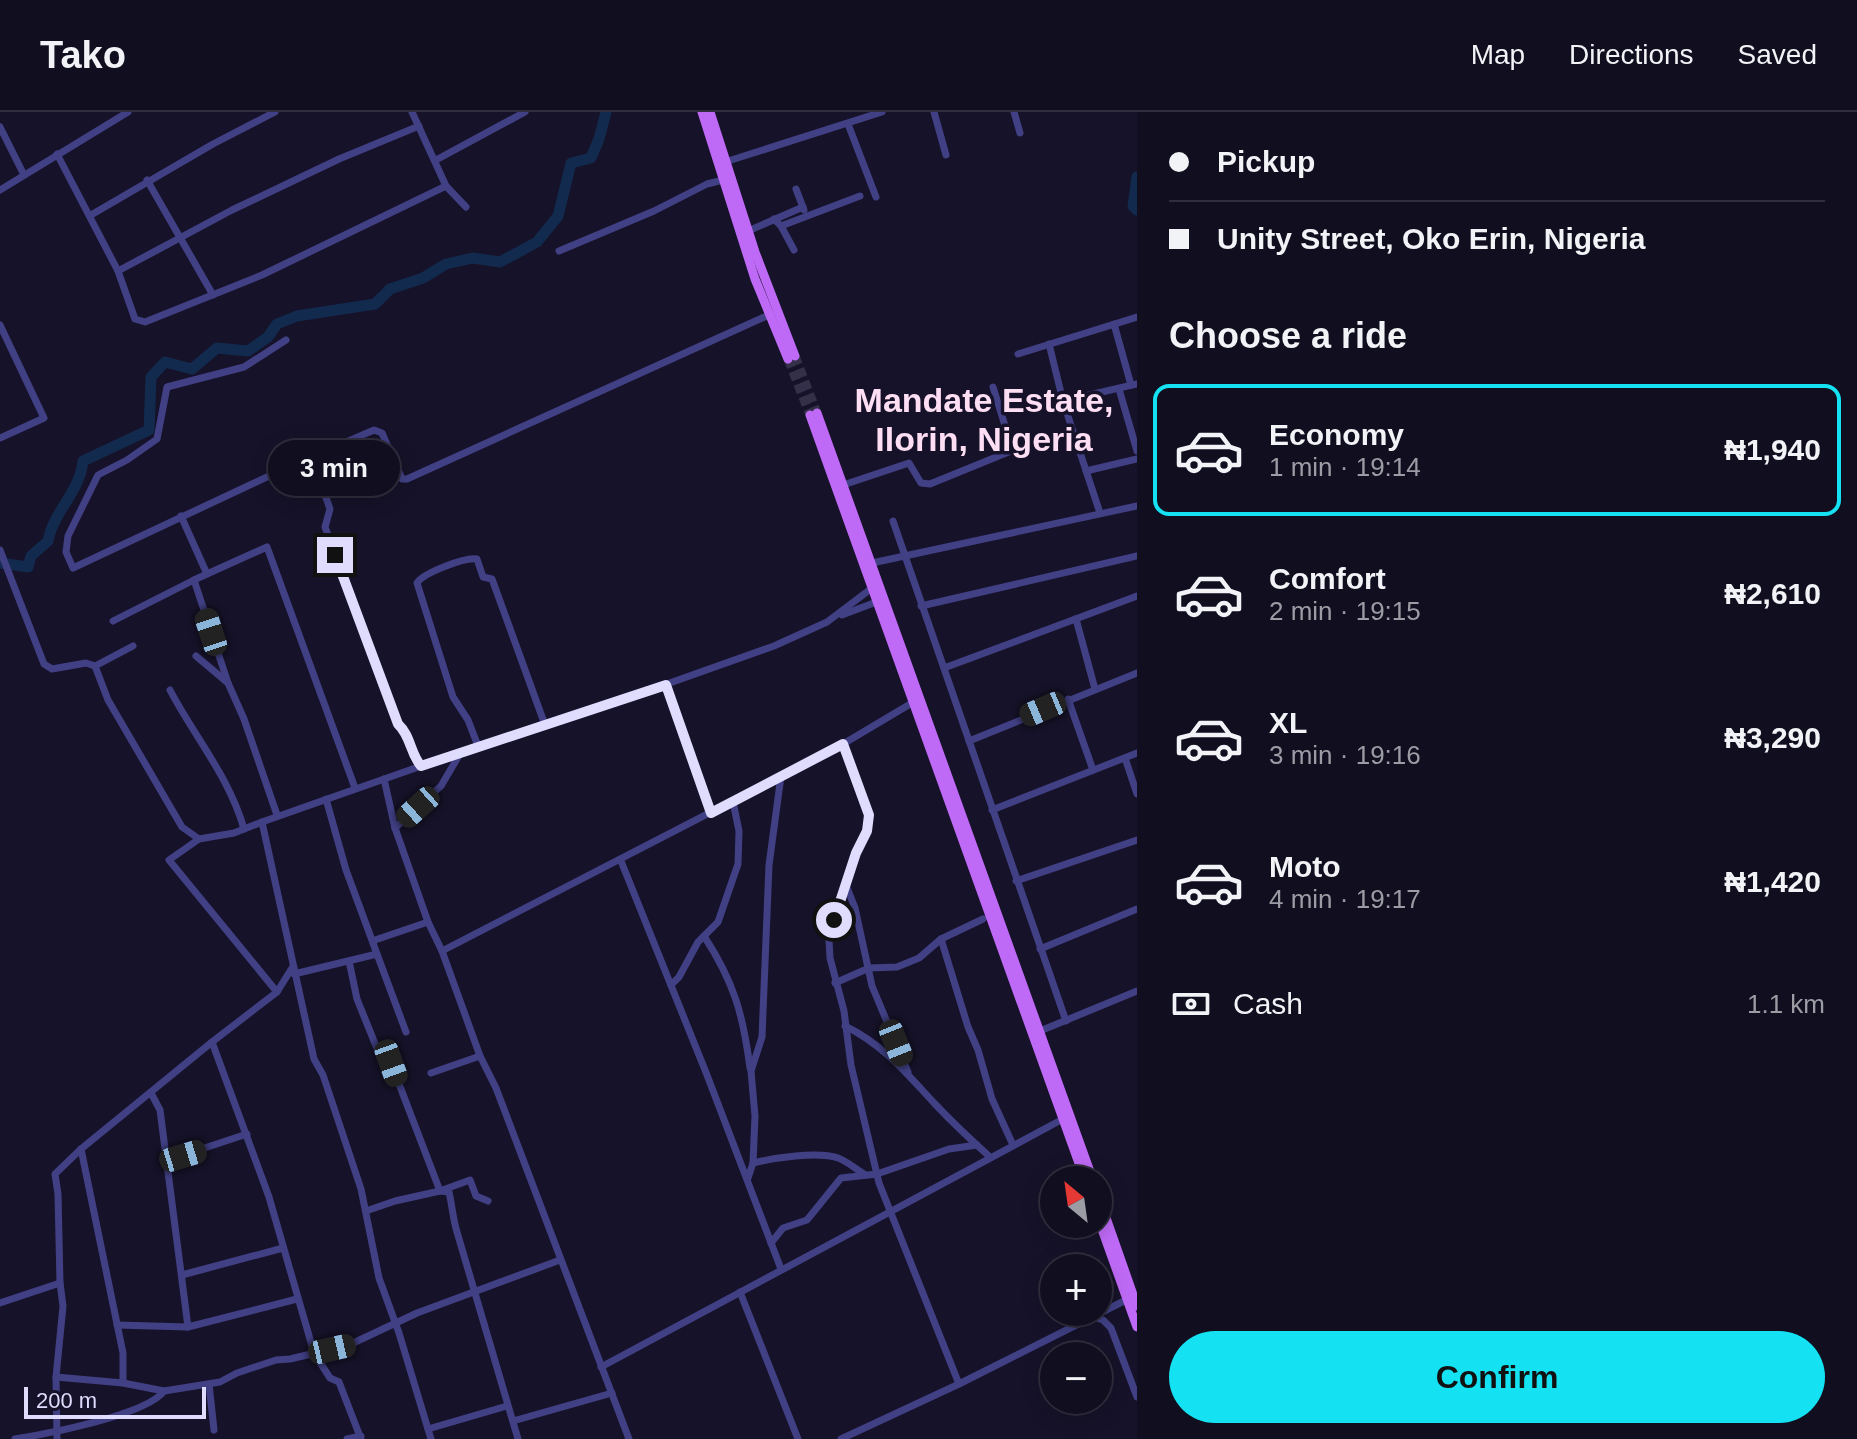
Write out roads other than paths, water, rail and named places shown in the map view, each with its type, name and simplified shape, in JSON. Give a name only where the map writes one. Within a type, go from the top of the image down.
[{"type":"main road","points":[[702,112],[755,279],[773,313]]},
{"type":"main road","points":[[710,112],[773,313],[791,357]]},
{"type":"main road","points":[[881,600],[872,588],[814,414],[872,563],[881,600],[933,752],[1080,1166]]},
{"type":"main road","points":[[916,701],[951,780],[1088,1166]]},
{"type":"main road","points":[[1112,1237],[1133,1301],[1137,1327]]},
{"type":"main road","points":[[1106,1238],[1133,1301]]},
{"type":"street","points":[[0,190],[128,112]]},
{"type":"street","points":[[91,215],[147,180],[275,112]]},
{"type":"street","points":[[412,112],[446,186],[466,207]]},
{"type":"street","points":[[436,160],[525,112]]},
{"type":"street","points":[[725,162],[882,112]]},
{"type":"street","points":[[934,112],[946,155]]},
{"type":"street","points":[[1014,112],[1020,133]]},
{"type":"street","points":[[848,124],[876,197]]},
{"type":"street","points":[[118,271],[325,165],[419,126]]},
{"type":"street","points":[[0,127],[24,175]]},
{"type":"street","points":[[57,154],[91,215],[118,271],[135,319],[140,322],[149,322],[276,269],[446,186]]},
{"type":"street","points":[[147,180],[213,295]]},
{"type":"street","points":[[559,251],[654,211],[707,184],[723,180]]},
{"type":"street","points":[[796,189],[804,212]]},
{"type":"street","points":[[748,231],[774,219],[860,196]]},
{"type":"street","points":[[781,226],[804,212]]},
{"type":"street","points":[[774,219],[794,250]]},
{"type":"street","points":[[286,340],[244,367],[167,387],[157,439],[98,475],[68,536],[66,552],[73,568],[366,433],[378,430],[382,433],[402,479],[407,479],[773,313]]},
{"type":"street","points":[[1018,354],[1137,317]]},
{"type":"street","points":[[1063,401],[1134,384],[1114,324]]},
{"type":"street","points":[[0,325],[44,418],[0,438]]},
{"type":"street","points":[[1049,344],[1063,401],[1100,513]]},
{"type":"street","points":[[843,485],[909,463],[925,485],[1006,455],[1011,451],[1011,445],[993,387]]},
{"type":"street","points":[[1119,389],[1137,451]]},
{"type":"street","points":[[312,458],[330,509],[325,527],[398,724],[406,732],[421,766]]},
{"type":"street","points":[[1086,471],[1137,459]]},
{"type":"street","points":[[872,563],[1137,506]]},
{"type":"street","points":[[181,516],[207,574]]},
{"type":"street","points":[[893,521],[1066,1021]]},
{"type":"street","points":[[113,621],[267,547],[355,788]]},
{"type":"street","points":[[3,556],[44,664],[52,669],[86,663],[95,666],[133,646]]},
{"type":"street","points":[[921,606],[1137,556]]},
{"type":"street","points":[[478,746],[468,720],[453,697],[417,583],[425,575],[466,559],[477,559],[483,577],[492,579],[545,725]]},
{"type":"street","points":[[194,580],[277,815]]},
{"type":"street","points":[[836,617],[872,588]]},
{"type":"street","points":[[944,668],[1137,596]]},
{"type":"street","points":[[277,992],[169,860],[199,839],[244,829],[478,746],[666,685],[802,635],[836,617],[881,600]]},
{"type":"street","points":[[1076,619],[1095,689]]},
{"type":"street","points":[[196,656],[228,683]]},
{"type":"street","points":[[95,666],[108,700],[167,805],[182,827],[199,839]]},
{"type":"street","points":[[969,741],[1137,673]]},
{"type":"street","points":[[666,685],[711,813]]},
{"type":"street","points":[[170,690],[227,785],[244,829]]},
{"type":"street","points":[[1068,699],[1093,770]]},
{"type":"street","points":[[442,951],[843,744],[916,701]]},
{"type":"street","points":[[843,744],[869,815],[867,831],[845,884],[829,941],[835,983],[844,1011],[851,1065],[877,1174],[959,1384]]},
{"type":"street","points":[[395,828],[441,786],[461,752]]},
{"type":"street","points":[[992,810],[1137,753]]},
{"type":"street","points":[[1125,758],[1137,794]]},
{"type":"street","points":[[751,1071],[762,1037],[769,865],[781,776]]},
{"type":"street","points":[[384,779],[395,828],[428,922],[442,951],[480,1056],[496,1088],[629,1439]]},
{"type":"street","points":[[326,799],[346,870],[406,1032]]},
{"type":"street","points":[[671,985],[704,936],[718,922],[738,864],[739,831],[733,802]]},
{"type":"street","points":[[262,822],[294,974],[309,1025],[314,1059],[346,1142],[366,1211],[379,1278],[431,1439]]},
{"type":"street","points":[[1016,881],[1136,843]]},
{"type":"street","points":[[621,861],[781,1269]]},
{"type":"street","points":[[845,884],[855,908],[872,986],[908,1072]]},
{"type":"street","points":[[1040,949],[1137,909]]},
{"type":"street","points":[[835,983],[869,968],[897,967],[919,958],[941,939],[983,919]]},
{"type":"street","points":[[373,943],[428,922]]},
{"type":"street","points":[[704,936],[721,962],[740,1006],[755,1116],[753,1163],[748,1180]]},
{"type":"street","points":[[941,939],[992,1099],[1013,1145]]},
{"type":"street","points":[[294,974],[377,954]]},
{"type":"street","points":[[349,961],[357,999],[380,1056],[391,1063],[440,1191]]},
{"type":"street","points":[[57,1436],[56,1377],[63,1324],[55,1174],[81,1149],[277,992],[294,963]]},
{"type":"street","points":[[1040,1031],[1137,991]]},
{"type":"street","points":[[845,1026],[870,1038],[908,1072],[990,1157]]},
{"type":"street","points":[[212,1042],[269,1197],[314,1353],[330,1378],[339,1382],[361,1438],[347,1439]]},
{"type":"street","points":[[431,1073],[480,1056]]},
{"type":"street","points":[[151,1093],[160,1110],[188,1327]]},
{"type":"street","points":[[601,1367],[1063,1119]]},
{"type":"street","points":[[165,1161],[247,1134]]},
{"type":"street","points":[[771,1243],[783,1228],[807,1220],[841,1178],[877,1174],[949,1149],[977,1145]]},
{"type":"street","points":[[81,1149],[123,1353],[123,1383]]},
{"type":"street","points":[[753,1163],[787,1157],[829,1157],[838,1158],[866,1175]]},
{"type":"street","points":[[366,1211],[470,1180],[476,1196],[488,1201]]},
{"type":"street","points":[[440,1191],[449,1192],[450,1195],[450,1207],[518,1439]]},
{"type":"street","points":[[182,1275],[283,1248]]},
{"type":"street","points":[[56,1377],[123,1383],[164,1391],[220,1382],[276,1360],[349,1345],[395,1323],[560,1260]]},
{"type":"street","points":[[0,1303],[60,1283]]},
{"type":"street","points":[[740,1292],[798,1439]]},
{"type":"street","points":[[117,1325],[188,1327],[297,1299]]},
{"type":"street","points":[[1112,1309],[1133,1301]]},
{"type":"street","points":[[841,1439],[1075,1326]]},
{"type":"street","points":[[1109,1326],[1137,1397]]},
{"type":"street","points":[[209,1384],[214,1430]]},
{"type":"street","points":[[15,1439],[57,1436],[138,1407],[160,1397],[164,1391]]},
{"type":"street","points":[[513,1421],[612,1393]]},
{"type":"street","points":[[428,1429],[507,1406]]},
{"type":"waterway","points":[[0,563],[28,567],[31,556],[48,541],[55,521],[77,482],[83,461],[149,430],[151,377],[165,362],[192,369],[217,348],[248,351],[268,337],[277,324],[297,316],[375,304],[390,289],[423,278],[446,264],[473,258],[500,262],[537,242],[558,216],[571,163],[591,158],[606,112]]},
{"type":"waterway","points":[[1137,177],[1133,206],[1137,210]]},
{"type":"tunnel","points":[[795,356],[817,413]]},
{"type":"tunnel","points":[[788,359],[810,415]]},
{"type":"district","name":"Mandate Estate, Ilorin, Nigeria","points":[[984,420]]}]
